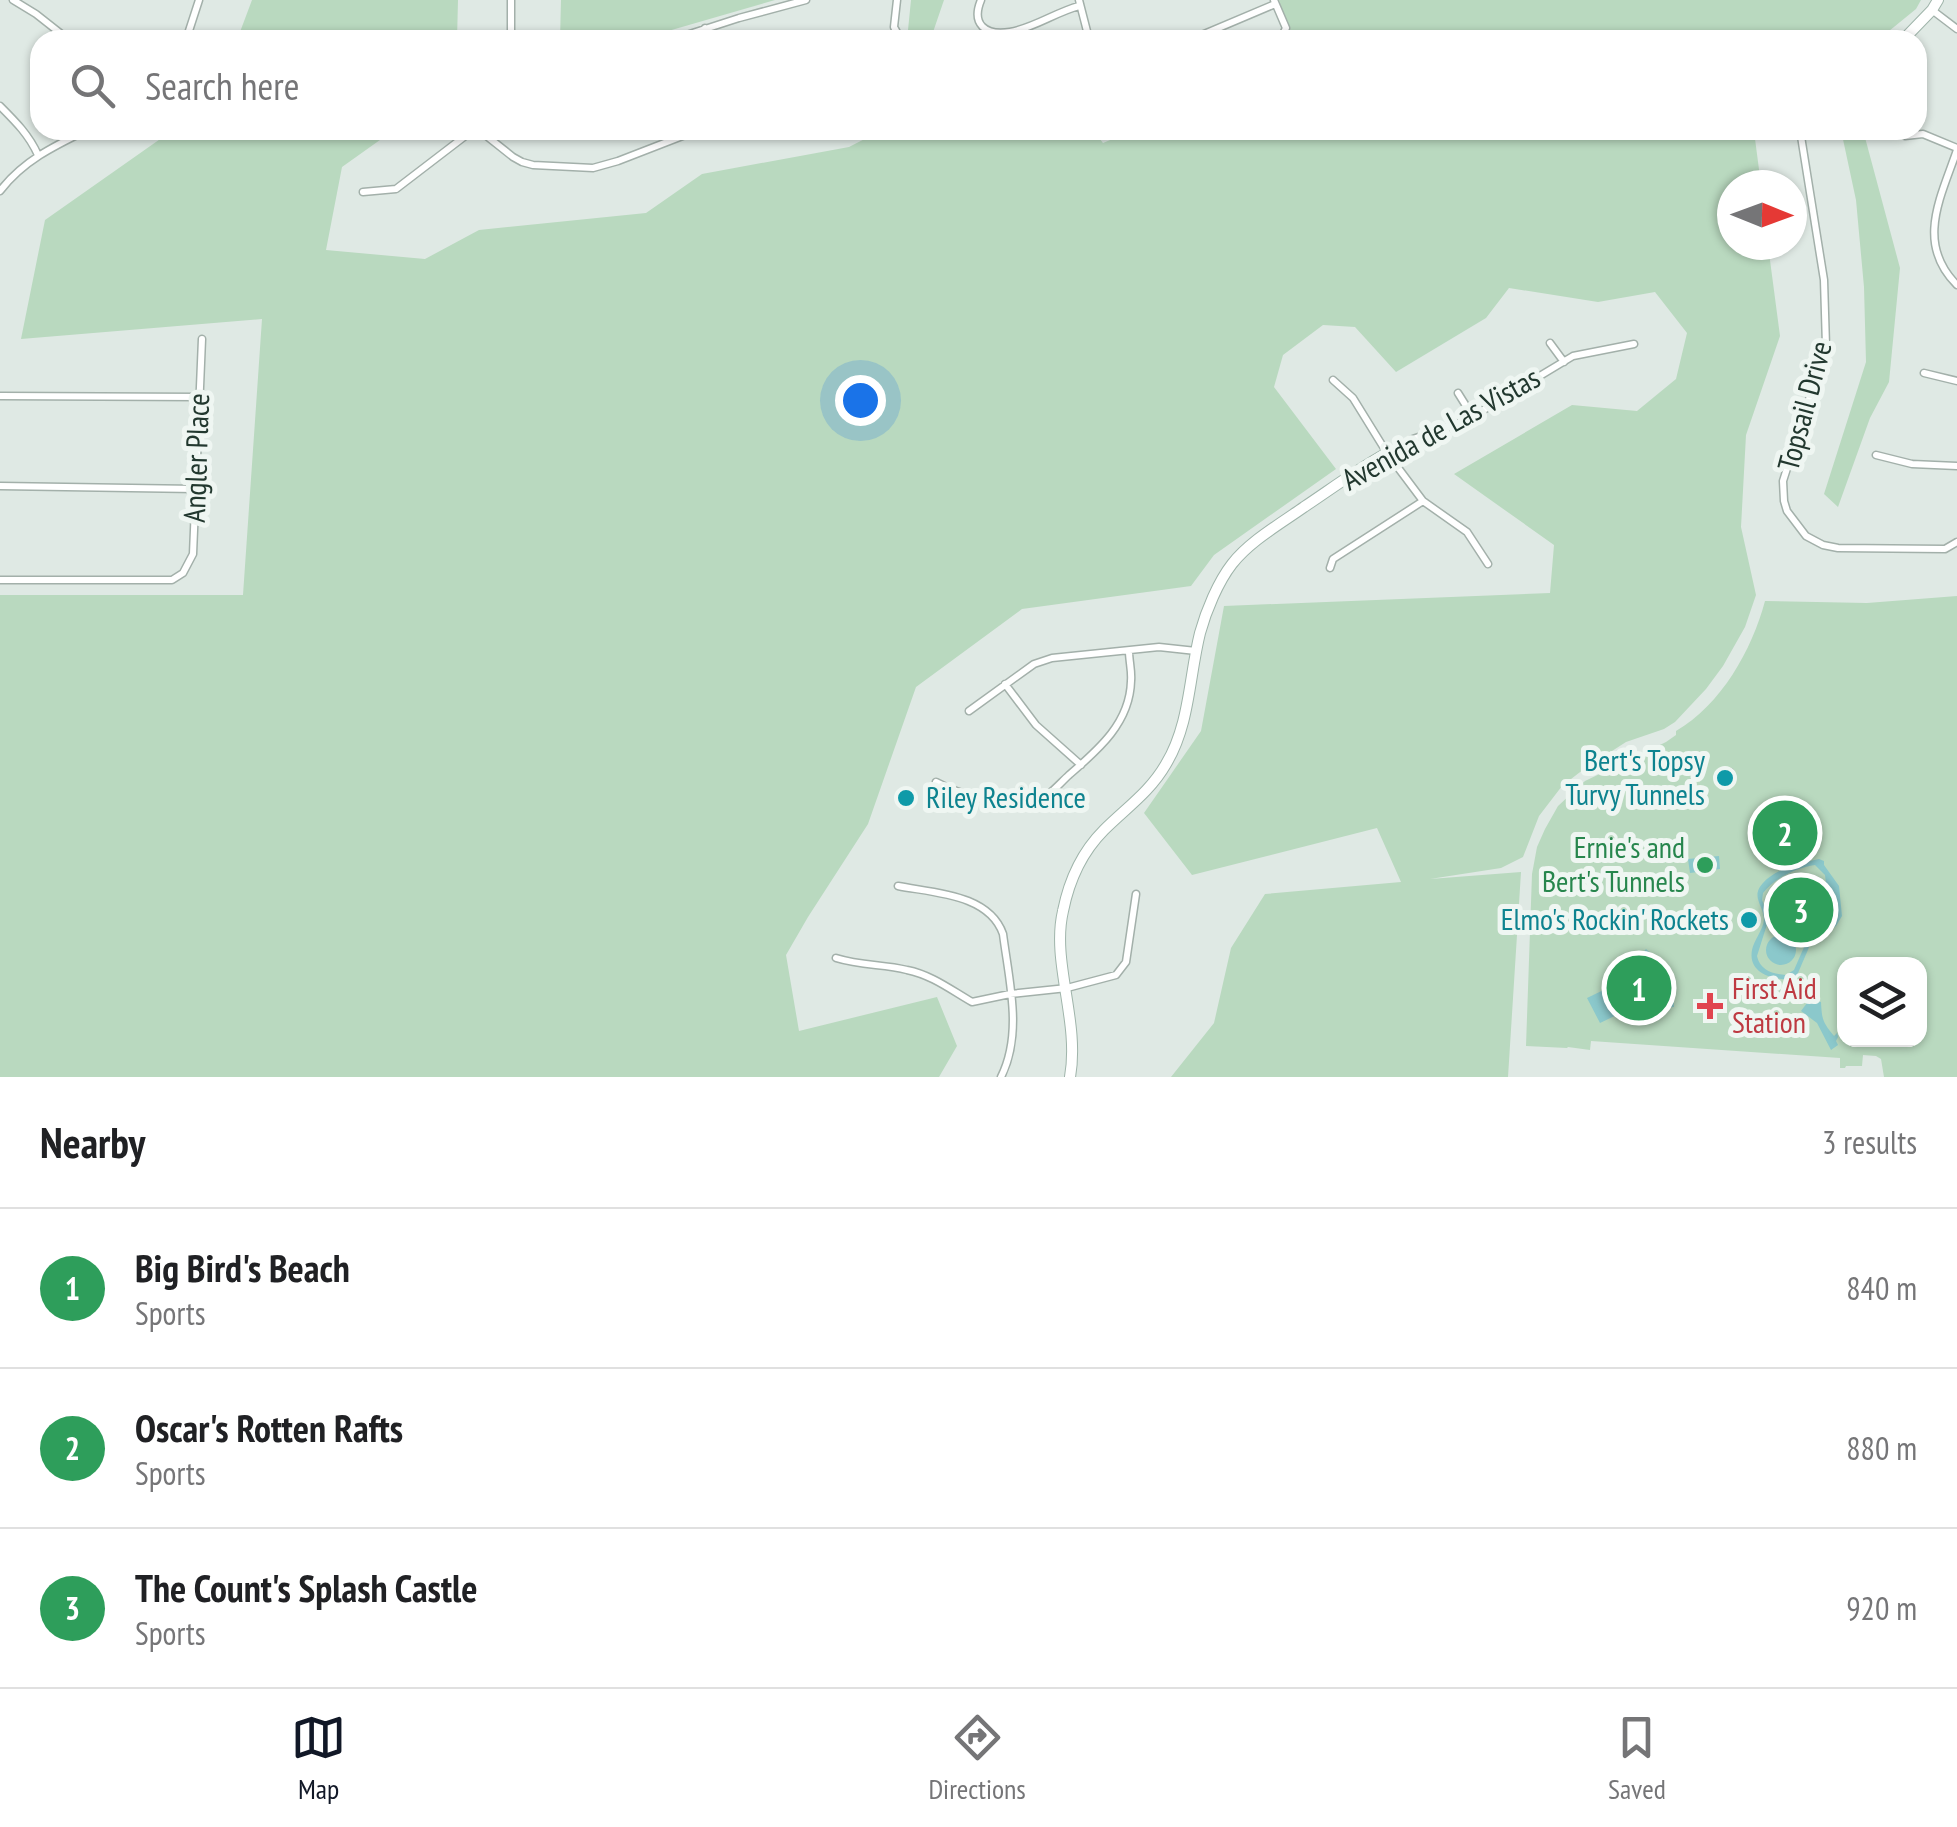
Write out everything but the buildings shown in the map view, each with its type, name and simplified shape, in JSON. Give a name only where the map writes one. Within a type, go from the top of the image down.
[{"type":"street","points":[[13,0],[56,30]]},
{"type":"street","points":[[191,30],[199,0]]},
{"type":"street","points":[[511,0],[512,30]]},
{"type":"street","points":[[700,30],[806,0]]},
{"type":"street","points":[[896,30],[897,0]]},
{"type":"street","points":[[981,0],[976,12],[979,24],[990,30]]},
{"type":"street","points":[[1212,30],[1274,2],[1285,30]]},
{"type":"street","points":[[1012,30],[1079,3],[1087,30]]},
{"type":"street","points":[[1912,30],[1935,5],[1957,29]]},
{"type":"street","points":[[0,106],[30,138]]},
{"type":"street","points":[[1927,136],[1957,149],[1937,206],[1933,235],[1940,262],[1957,285]]},
{"type":"street","points":[[31,140],[38,155]]},
{"type":"street","points":[[1,188],[38,155],[67,140]]},
{"type":"street","points":[[363,192],[396,189],[462,140]]},
{"type":"street","points":[[490,140],[522,162],[593,168],[672,140]]},
{"type":"street","name":"Topsail Drive","points":[[1802,140],[1824,280],[1826,346],[1783,481],[1787,511],[1806,536],[1838,548],[1945,549],[1957,542]]},
{"type":"street","name":"Angler Place","points":[[0,580],[172,580],[183,574],[193,554],[202,339]]},
{"type":"street","points":[[1550,343],[1564,362]]},
{"type":"street","name":"Avenida de Las Vistas","points":[[1070,1077],[1073,1044],[1061,948],[1062,914],[1075,872],[1102,832],[1153,786],[1177,745],[1206,615],[1232,564],[1272,529],[1410,440],[1473,416],[1582,353],[1634,344]]},
{"type":"street","points":[[1924,373],[1957,380]]},
{"type":"street","points":[[1333,380],[1353,398],[1423,501],[1468,532],[1488,564]]},
{"type":"street","points":[[1458,393],[1473,416]]},
{"type":"street","points":[[0,396],[200,397]]},
{"type":"street","points":[[1876,454],[1912,464],[1957,466]]},
{"type":"street","points":[[0,486],[196,488]]},
{"type":"street","points":[[1330,568],[1333,559],[1423,501]]},
{"type":"street","points":[[969,710],[1034,664],[1052,658],[1160,647],[1196,650]]},
{"type":"street","points":[[936,782],[950,790],[1018,805],[1041,800],[1110,735],[1126,710],[1131,683],[1128,650]]},
{"type":"street","points":[[1005,684],[1036,725],[1081,764]]},
{"type":"street","points":[[898,886],[964,899],[993,915],[1003,934],[1014,1028],[1012,1046],[1000,1077]]},
{"type":"street","points":[[836,958],[857,965],[922,974],[972,1002],[1100,981],[1116,975],[1126,962],[1136,894]]},
{"type":"green space","points":[[252,0],[458,0],[457,30],[241,30]]},
{"type":"green space","points":[[561,0],[775,0],[672,30],[560,30]]},
{"type":"green space","points":[[911,0],[944,0],[934,30],[908,30]]},
{"type":"green space","points":[[1279,0],[1921,0],[1890,30],[1287,30]]},
{"type":"green space","points":[[159,140],[380,140],[342,167],[326,250],[425,259],[479,230],[646,213],[702,174],[849,147],[863,140],[1755,140],[1759,170],[1717,170],[1717,260],[1770,260],[1780,336],[1746,435],[1741,527],[1756,595],[1745,627],[1723,666],[1675,722],[1626,742],[1562,786],[1539,816],[1523,857],[1501,868],[1430,879],[1521,872],[1508,1077],[1171,1077],[1214,1023],[1231,948],[1265,894],[1401,882],[1377,828],[1192,875],[1144,813],[1201,731],[1224,606],[1550,593],[1554,545],[1454,474],[1572,405],[1637,411],[1676,379],[1687,333],[1655,292],[1598,302],[1509,288],[1486,318],[1396,372],[1355,327],[1323,325],[1283,355],[1274,387],[1336,469],[1214,555],[1191,586],[1022,609],[916,687],[868,824],[786,955],[799,1031],[937,997],[957,1046],[939,1077],[0,1077],[0,595],[243,595],[262,319],[21,339],[45,220]]},
{"type":"green space","points":[[1843,140],[1866,140],[1900,268],[1889,382],[1870,418],[1838,507],[1824,494],[1866,362],[1856,200]]},
{"type":"green space","points":[[1957,596],[1957,1077],[1884,1077],[1881,1059],[1863,1055],[1862,1066],[1840,1068],[1840,1058],[1591,1041],[1590,1050],[1526,1046],[1532,874],[1545,829],[1558,806],[1585,781],[1666,742],[1707,707],[1743,657],[1765,601],[1867,603]]},
{"type":"water","name":"Ernie's and Bert's Tunnels","points":[[1719,856],[1720,869],[1690,873],[1688,859]]},
{"type":"water","points":[[1819,859],[1839,886],[1842,916],[1836,926],[1810,945],[1795,980],[1766,975],[1752,959],[1764,920],[1759,888],[1775,873]],"holes":[[[1815,865],[1825,875],[1827,891],[1837,904],[1836,916],[1808,938],[1794,970],[1786,975],[1767,970],[1757,956],[1769,918],[1763,893],[1779,878],[1800,869]]]},
{"type":"water","points":[[1794,889],[1822,903],[1817,919],[1804,930],[1791,929],[1782,915],[1783,898]]},
{"type":"water","points":[[1781,935],[1792,939],[1796,950],[1792,961],[1781,965],[1770,961],[1766,950],[1770,939]]},
{"type":"water","points":[[1646,949],[1667,975],[1674,1007],[1625,1011],[1600,1023],[1587,998],[1616,984]]},
{"type":"water","points":[[1821,1002],[1827,1027],[1834,1036],[1837,1033],[1837,1046],[1831,1050],[1817,1023],[1801,1011],[1807,1003]]},
{"type":"place","name":"Bert's Topsy Turvy Tunnels","points":[[1725,778]]},
{"type":"place","name":"Riley Residence","points":[[906,798]]},
{"type":"place","name":"Oscar's Rotten Rafts","points":[[1785,833]]},
{"type":"place","name":"Ernie's and Bert's Tunnels","points":[[1705,865]]},
{"type":"place","name":"The Count's Splash Castle","points":[[1801,910]]},
{"type":"place","name":"Elmo's Rockin' Rockets","points":[[1749,920]]},
{"type":"place","name":"Big Bird's Beach","points":[[1639,988]]},
{"type":"place","name":"First Aid Station","points":[[1710,1006]]}]
